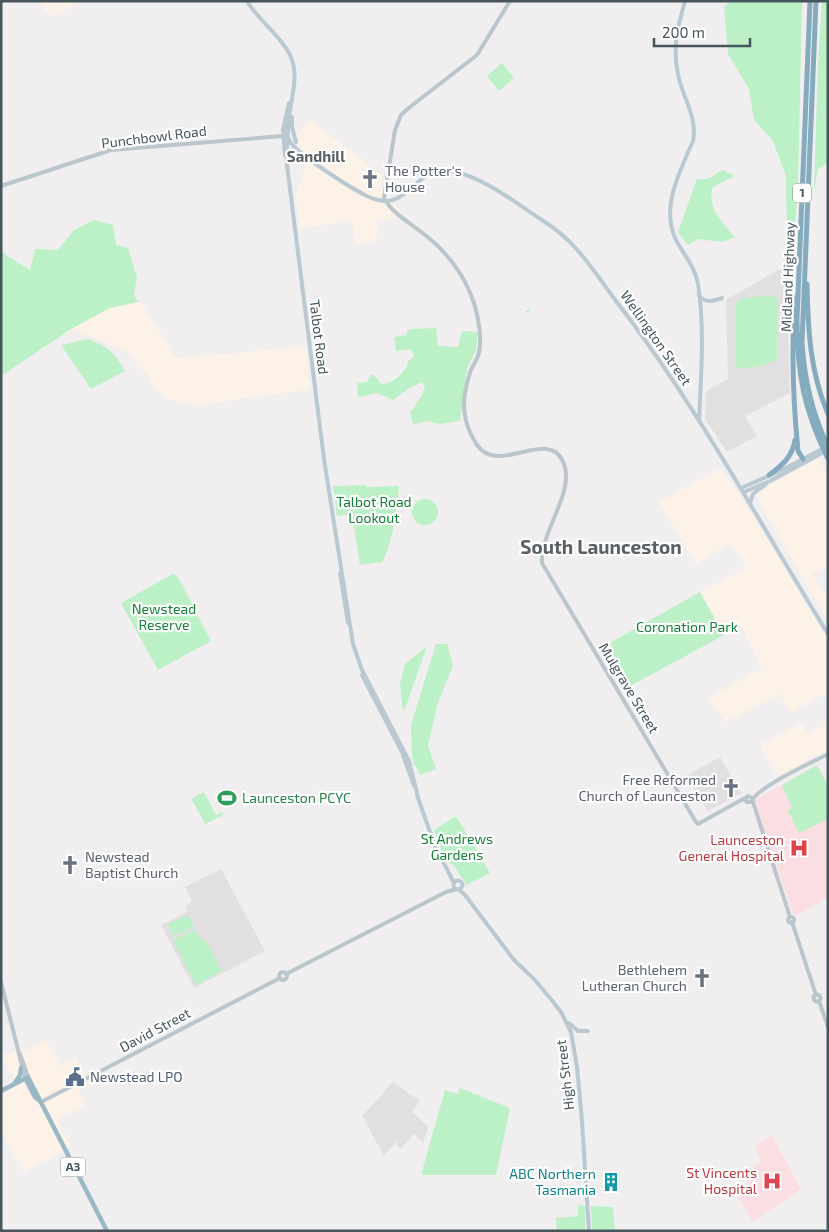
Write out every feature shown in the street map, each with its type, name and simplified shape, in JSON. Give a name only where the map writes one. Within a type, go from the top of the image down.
[{"type":"highway","name":"Midland Highway","points":[[810,1],[797,327],[799,370],[806,407],[813,428],[828,460]]},
{"type":"highway","name":"Midland Highway","points":[[816,1],[802,329],[803,360],[810,400],[828,448]]},
{"type":"highway","points":[[801,222],[796,261],[792,345],[798,453],[803,459]]},
{"type":"highway","points":[[806,239],[810,351],[816,383],[828,414]]},
{"type":"highway","points":[[771,479],[790,457],[796,430]]},
{"type":"highway","points":[[15,1084],[20,1075],[21,1068]]},
{"type":"highway","points":[[1,1091],[27,1077]]},
{"type":"highway","name":"A3","points":[[27,1077],[107,1231]]},
{"type":"main road","points":[[247,1],[258,17],[288,51],[294,67],[292,127],[296,142],[306,156]]},
{"type":"main road","points":[[685,1],[676,32],[675,54],[677,73],[693,120],[694,133],[693,141],[674,191],[670,214],[674,235],[694,269],[699,295],[702,368],[700,421]]},
{"type":"main road","points":[[294,88],[285,122],[286,136],[292,144],[306,156],[366,196],[386,201]]},
{"type":"main road","points":[[286,136],[294,88]]},
{"type":"main road","points":[[286,136],[296,142]]},
{"type":"main road","name":"Talbot Road","points":[[286,136],[287,165]]},
{"type":"main road","name":"Talbot Road","points":[[286,136],[284,150],[324,459],[355,651],[362,670],[402,749],[435,846],[450,874]]},
{"type":"main road","points":[[287,153],[292,149],[301,152]]},
{"type":"main road","name":"Wellington Street","points":[[386,201],[400,196],[431,172],[447,170],[485,184],[560,232],[578,250],[633,323],[700,421],[828,634]]},
{"type":"main road","points":[[699,295],[707,301],[722,298]]},
{"type":"main road","points":[[742,490],[771,479],[828,448]]},
{"type":"main road","points":[[750,503],[753,494],[771,479],[803,459],[813,456]]},
{"type":"main road","points":[[450,874],[459,880],[454,884],[450,874]]},
{"type":"main road","name":"High Street","points":[[459,880],[465,895]]},
{"type":"main road","name":"High Street","points":[[454,884],[465,895],[514,960],[536,981],[565,1020],[573,1038],[577,1068],[589,1231]]},
{"type":"main road","points":[[457,889],[462,885]]},
{"type":"main road","points":[[565,1020],[578,1031],[588,1031]]},
{"type":"street","points":[[386,201],[384,194],[393,140],[401,116],[477,55],[510,1]]},
{"type":"street","name":"Punchbowl Road","points":[[1,186],[111,150],[286,136]]},
{"type":"street","name":"Mulgrave Street","points":[[386,201],[395,212],[441,249],[458,270],[469,289],[477,315],[480,345],[479,355],[468,376],[464,414],[471,435],[478,447],[489,455],[498,457],[537,449],[548,449],[558,454],[565,464],[565,486],[545,543],[542,562],[698,824],[749,799]]},
{"type":"street","points":[[828,754],[749,799],[755,811],[790,917],[794,919],[792,922],[816,995],[821,997],[819,1001],[828,1027]]},
{"type":"street","points":[[446,892],[454,884]]},
{"type":"street","points":[[446,892],[457,889]]},
{"type":"street","name":"David Street","points":[[40,1102],[280,978],[280,973],[284,972],[286,974],[446,892]]},
{"type":"street","points":[[1,982],[27,1077]]},
{"type":"street","points":[[18,1048],[21,1068],[27,1077]]},
{"type":"shaded area","points":[[38,1],[82,1],[51,17]]},
{"type":"shaded area","points":[[309,119],[382,175],[380,188],[389,190],[392,203],[399,208],[393,218],[376,221],[378,235],[375,236],[375,242],[356,245],[352,221],[299,228],[296,196],[307,162],[297,137]]},
{"type":"shaded area","points":[[778,270],[791,270],[788,338],[790,393],[745,416],[757,436],[727,452],[705,419],[706,391],[728,379],[726,300]]},
{"type":"shaded area","points":[[138,302],[142,303],[175,358],[305,347],[311,389],[199,405],[168,399],[155,390],[147,374],[138,367],[127,351],[71,329],[110,308]]},
{"type":"shaded area","points":[[819,458],[828,477],[828,566],[812,574],[828,597],[828,622],[755,494]]},
{"type":"shaded area","points":[[721,468],[759,525],[828,640],[828,692],[791,712],[780,694],[725,722],[709,697],[762,668],[740,624],[724,635],[700,592],[746,568],[731,543],[696,564],[659,502]]},
{"type":"shaded area","points":[[801,723],[808,734],[828,723],[828,749],[777,776],[760,745]]},
{"type":"shaded area","points":[[720,757],[741,793],[708,811],[686,776]]},
{"type":"shaded area","name":"Launceston General Hospital","points":[[817,765],[828,786],[828,897],[794,917],[754,800]]},
{"type":"shaded area","points":[[221,869],[265,951],[194,988],[161,925],[187,912],[185,906],[192,902],[185,887]]},
{"type":"shaded area","points":[[46,1040],[60,1066],[76,1058],[85,1076],[75,1082],[85,1105],[57,1120],[71,1146],[24,1172],[1,1131],[1,1095],[17,1086],[1,1055],[24,1051]]},
{"type":"shaded area","points":[[393,1082],[420,1101],[412,1112],[428,1127],[423,1143],[414,1134],[400,1149],[396,1142],[384,1156],[362,1116]]},
{"type":"shaded area","name":"St Vincents Hospital","points":[[772,1135],[801,1189],[753,1222],[735,1192],[748,1184],[745,1178],[750,1175],[748,1170],[762,1162],[754,1147]]},
{"type":"green space","points":[[733,1],[802,1],[798,184],[793,254],[787,256],[786,176],[773,141],[754,120],[749,89],[728,54],[724,6]]},
{"type":"green space","points":[[822,1],[828,1],[828,163],[818,169],[814,192],[818,64]]},
{"type":"green space","points":[[502,63],[514,78],[499,91],[487,76]]},
{"type":"green space","points":[[723,170],[735,176],[713,187],[712,201],[717,214],[735,237],[723,242],[698,239],[688,245],[678,232],[697,179],[707,179]]},
{"type":"green space","points":[[94,220],[113,225],[116,245],[128,248],[137,277],[134,295],[138,302],[110,308],[71,329],[1,376],[1,250],[7,256],[30,270],[35,249],[58,250],[74,230]]},
{"type":"green space","points":[[762,296],[777,297],[777,359],[762,366],[735,369],[736,304],[740,299]]},
{"type":"green space","points":[[436,328],[438,346],[458,347],[462,331],[478,332],[476,350],[467,369],[460,421],[440,424],[426,421],[413,423],[410,413],[422,395],[425,387],[422,382],[393,400],[377,393],[358,397],[357,383],[367,382],[371,375],[374,375],[381,384],[395,380],[402,373],[409,360],[414,357],[411,349],[396,351],[394,337],[407,335],[406,333],[410,329]]},
{"type":"green space","points":[[88,339],[110,351],[118,359],[125,371],[91,389],[61,345]]},
{"type":"green space","name":"Talbot Road Lookout","points":[[366,485],[366,487],[399,486],[396,515],[386,554],[382,562],[360,565],[352,514],[337,516],[333,486]]},
{"type":"green space","points":[[425,499],[434,503],[438,512],[434,521],[425,525],[416,521],[412,512],[416,503]]},
{"type":"green space","name":"Newstead Reserve","points":[[173,574],[178,577],[211,641],[158,670],[121,603]]},
{"type":"green space","name":"Coronation Park","points":[[700,592],[724,635],[623,690],[599,649]]},
{"type":"green space","points":[[436,644],[447,644],[453,665],[437,706],[428,746],[436,769],[420,775],[416,766],[414,766],[412,755],[411,725]]},
{"type":"green space","points":[[427,646],[403,711],[400,683],[405,664]]},
{"type":"green space","points":[[817,765],[828,786],[828,819],[799,833],[788,811],[792,808],[782,785]]},
{"type":"green space","points":[[204,792],[216,815],[222,812],[223,815],[205,824],[192,800]]},
{"type":"green space","name":"St Andrews Gardens","points":[[456,816],[490,873],[467,885],[453,865],[446,861],[434,830]]},
{"type":"green space","points":[[188,915],[194,927],[174,936],[168,924]]},
{"type":"green space","points":[[195,929],[199,937],[207,943],[222,971],[196,985],[173,940]]},
{"type":"green space","points":[[460,1088],[510,1108],[496,1175],[421,1175],[445,1090],[457,1094]]},
{"type":"green space","points":[[578,1205],[585,1206],[585,1231],[557,1231],[556,1218],[578,1216]]},
{"type":"green space","points":[[591,1206],[613,1207],[615,1231],[592,1231]]},
{"type":"waterway","points":[[526,312],[530,310]]},
{"type":"place","name":"The Potter's House","points":[[370,179]]},
{"type":"place","name":"Free Reformed Church of Launceston","points":[[731,788]]},
{"type":"place","name":"Launceston PCYC","points":[[227,798]]},
{"type":"place","name":"Launceston General Hospital","points":[[799,848]]},
{"type":"place","name":"Newstead Baptist Church","points":[[70,865]]},
{"type":"place","name":"Bethlehem Lutheran Church","points":[[702,978]]},
{"type":"place","name":"Newstead LPO","points":[[75,1077]]},
{"type":"place","name":"St Vincents Hospital","points":[[772,1181]]},
{"type":"place","name":"ABC Northern Tasmania","points":[[611,1182]]},
{"type":"district","name":"Sandhill","points":[[316,157]]},
{"type":"district","name":"South Launceston","points":[[601,547]]}]
